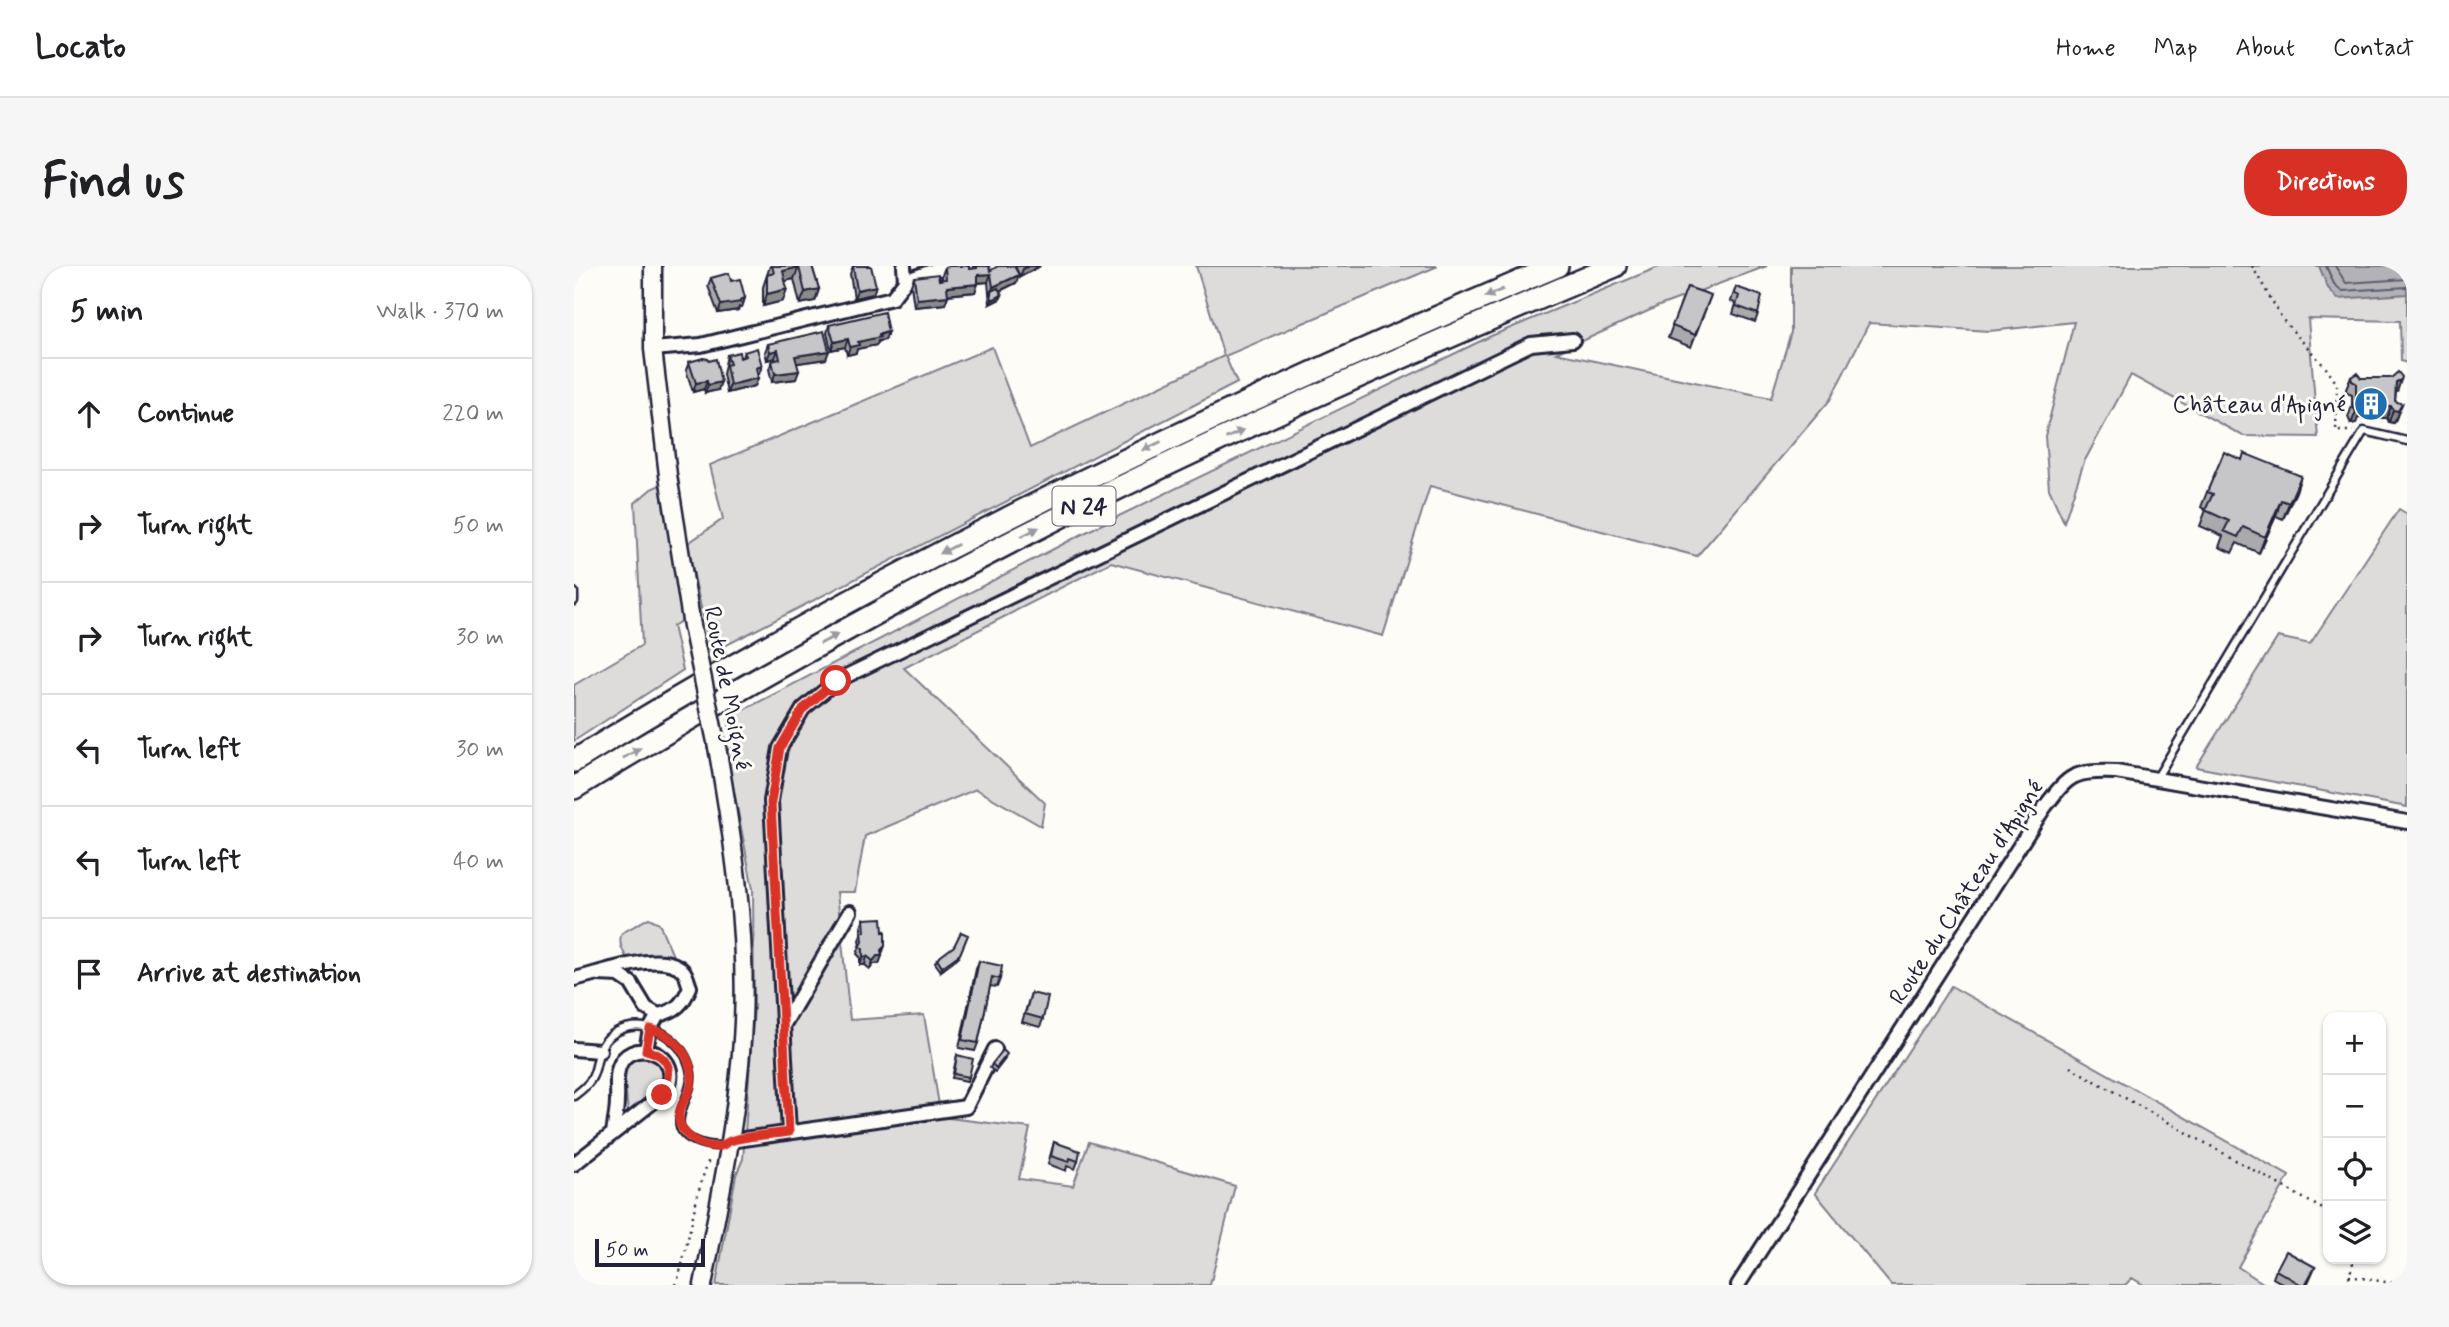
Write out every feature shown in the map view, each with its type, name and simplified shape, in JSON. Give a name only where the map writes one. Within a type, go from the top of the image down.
[{"type":"highway","name":"N 24","points":[[574,761],[778,640],[1047,498],[1214,416],[1557,266]]},
{"type":"highway","name":"N 24","points":[[574,788],[822,643],[1063,515],[1355,377],[1615,266]]},
{"type":"street","name":"Route de Moigné","points":[[653,266],[653,349],[668,475],[692,626],[732,831],[743,961],[740,1068],[725,1143],[703,1285]]},
{"type":"street","points":[[904,266],[905,281]]},
{"type":"street","points":[[653,349],[701,345],[892,298],[905,281],[946,266]]},
{"type":"street","points":[[789,1132],[771,802],[780,748],[803,709],[836,681],[1518,350],[1531,344],[1573,340]]},
{"type":"street","name":"Route du Château d'Apigné","points":[[1738,1285],[2044,808],[2066,780],[2084,771],[2116,772],[2407,822]]},
{"type":"street","points":[[783,1026],[850,912]]},
{"type":"street","points":[[574,979],[649,961],[672,963],[684,972],[690,988],[684,1003],[671,1013],[658,1015],[646,1008],[631,983],[619,975],[598,974]]},
{"type":"street","points":[[646,1050],[650,1029],[658,1015]]},
{"type":"street","points":[[574,1049],[600,1051]]},
{"type":"street","points":[[725,1143],[967,1107],[995,1049]]},
{"type":"street","points":[[574,1164],[662,1095],[670,1080],[668,1065],[659,1054],[646,1050],[631,1052],[619,1064],[617,1116],[612,1133]]},
{"type":"lane","points":[[2156,779],[2364,431],[2407,441]]},
{"type":"lane","points":[[574,592],[574,601]]},
{"type":"lane","points":[[574,1096],[591,1080],[600,1051],[609,1036],[630,1027],[650,1029],[666,1034],[678,1044],[691,1073],[691,1086],[680,1110],[680,1125],[685,1134],[695,1141],[725,1143]]},
{"type":"path","points":[[2252,266],[2283,320],[2337,384],[2336,431],[2364,431]]},
{"type":"path","points":[[2070,1067],[2323,1209]]},
{"type":"path","points":[[676,1285],[685,1258],[701,1183],[710,1158],[725,1143]]},
{"type":"path","points":[[2347,1285],[2353,1264]]},
{"type":"path","points":[[2349,1276],[2404,1285]]},
{"type":"shaded area","points":[[1196,266],[1438,266],[1225,356],[1237,383],[711,653],[687,544],[723,519],[710,465],[992,347],[1030,448],[1224,356]]},
{"type":"shaded area","points":[[1661,266],[1767,266],[1659,306],[1556,353],[1771,398],[1791,332],[1791,266],[2407,266],[2407,363],[2401,361],[2400,321],[2308,319],[2318,437],[2243,436],[2131,375],[2084,462],[2064,522],[2049,489],[2045,436],[2074,322],[1989,331],[1869,323],[1830,400],[1697,556],[1430,486],[1383,636],[1111,562],[904,668],[1045,803],[1041,826],[976,789],[865,836],[855,892],[837,892],[850,1020],[924,1015],[941,1117],[1030,1128],[1019,1179],[1073,1186],[1089,1142],[1235,1186],[1210,1285],[716,1285],[736,1175],[743,1159],[754,1008],[753,889],[726,750],[733,748],[728,718],[1094,528],[1491,336]]},
{"type":"shaded area","points":[[660,485],[683,620],[673,626],[683,670],[574,741],[574,685],[642,645],[635,503]]},
{"type":"shaded area","points":[[2399,509],[2407,514],[2407,807],[2196,767],[2278,637],[2310,644]]},
{"type":"shaded area","points":[[649,918],[659,923],[674,958],[652,956],[628,961],[621,944],[622,933]]},
{"type":"shaded area","points":[[1951,986],[2289,1176],[2238,1267],[2266,1285],[2144,1285],[2132,1278],[2125,1285],[1891,1285],[1815,1193]]},
{"type":"shaded area","points":[[644,1055],[657,1060],[663,1067],[664,1076],[655,1094],[628,1113],[624,1070],[628,1063]]},
{"type":"water","points":[[2319,266],[2407,266],[2407,294],[2338,299],[2328,288]]},
{"type":"building","points":[[772,266],[812,266],[819,289],[805,292],[799,267],[783,271],[787,289],[767,294],[767,275],[774,273]]},
{"type":"building","points":[[853,266],[871,266],[876,286],[857,290]]},
{"type":"building","points":[[969,266],[969,269],[989,266],[990,271],[998,266],[1014,266],[1019,275],[993,287],[991,274],[978,275],[978,284],[947,287],[948,296],[917,299],[914,277],[938,274],[939,280],[946,279],[945,267]]},
{"type":"building","points":[[729,273],[731,281],[740,279],[745,298],[740,300],[741,302],[721,305],[711,278]]},
{"type":"building","points":[[1687,287],[1711,295],[1695,335],[1672,326]]},
{"type":"building","points":[[1736,287],[1762,296],[1758,314],[1736,306],[1739,296],[1734,293]]},
{"type":"building","points":[[998,288],[1002,295],[992,300],[991,291]]},
{"type":"building","points":[[884,312],[888,332],[879,334],[880,337],[858,342],[859,345],[850,347],[848,339],[834,342],[829,325]]},
{"type":"building","points":[[824,331],[829,351],[795,356],[799,371],[775,374],[772,361],[780,359],[778,350],[770,352],[768,344]]},
{"type":"building","points":[[757,348],[762,366],[756,368],[758,378],[730,385],[727,355],[739,352],[740,358],[746,356],[744,352]]},
{"type":"building","points":[[703,358],[709,361],[716,359],[721,382],[708,385],[707,381],[696,383],[689,362]]},
{"type":"building","points":[[2398,372],[2402,377],[2396,382],[2395,401],[2402,404],[2398,411],[2391,406],[2362,406],[2361,411],[2356,412],[2352,405],[2356,402],[2356,383],[2351,377],[2357,373],[2361,378],[2391,378]]},
{"type":"building","points":[[2224,452],[2242,460],[2244,453],[2301,476],[2289,503],[2281,500],[2265,537],[2243,527],[2238,537],[2224,531],[2229,521],[2205,510],[2213,494],[2207,492]]},
{"type":"building","points":[[882,918],[885,946],[881,950],[882,956],[877,956],[873,961],[867,956],[863,957],[863,949],[859,946],[863,942],[862,932],[865,932],[864,919]]},
{"type":"building","points":[[961,932],[968,935],[960,954],[942,967],[937,959],[954,946]]},
{"type":"building","points":[[979,961],[1002,966],[1000,979],[992,977],[978,1043],[962,1040]]},
{"type":"building","points":[[1031,993],[1048,997],[1043,1019],[1025,1014]]},
{"type":"building","points":[[1003,1050],[1007,1054],[996,1068],[992,1064]]},
{"type":"building","points":[[957,1055],[973,1059],[969,1077],[954,1074]]},
{"type":"building","points":[[1054,1142],[1080,1151],[1078,1161],[1070,1158],[1069,1162],[1051,1156]]},
{"type":"building","points":[[2286,1251],[2315,1267],[2305,1285],[2276,1270]]},
{"type":"place","name":"Château d'Apigné","points":[[2371,404]]},
{"type":"route","points":[[662,1095],[670,1080],[668,1065],[659,1054],[646,1050],[650,1029],[666,1034],[678,1044],[687,1060],[691,1086],[679,1118],[685,1134],[695,1141],[722,1146],[730,1141],[789,1132],[771,802],[780,748],[803,709],[836,681]]}]
